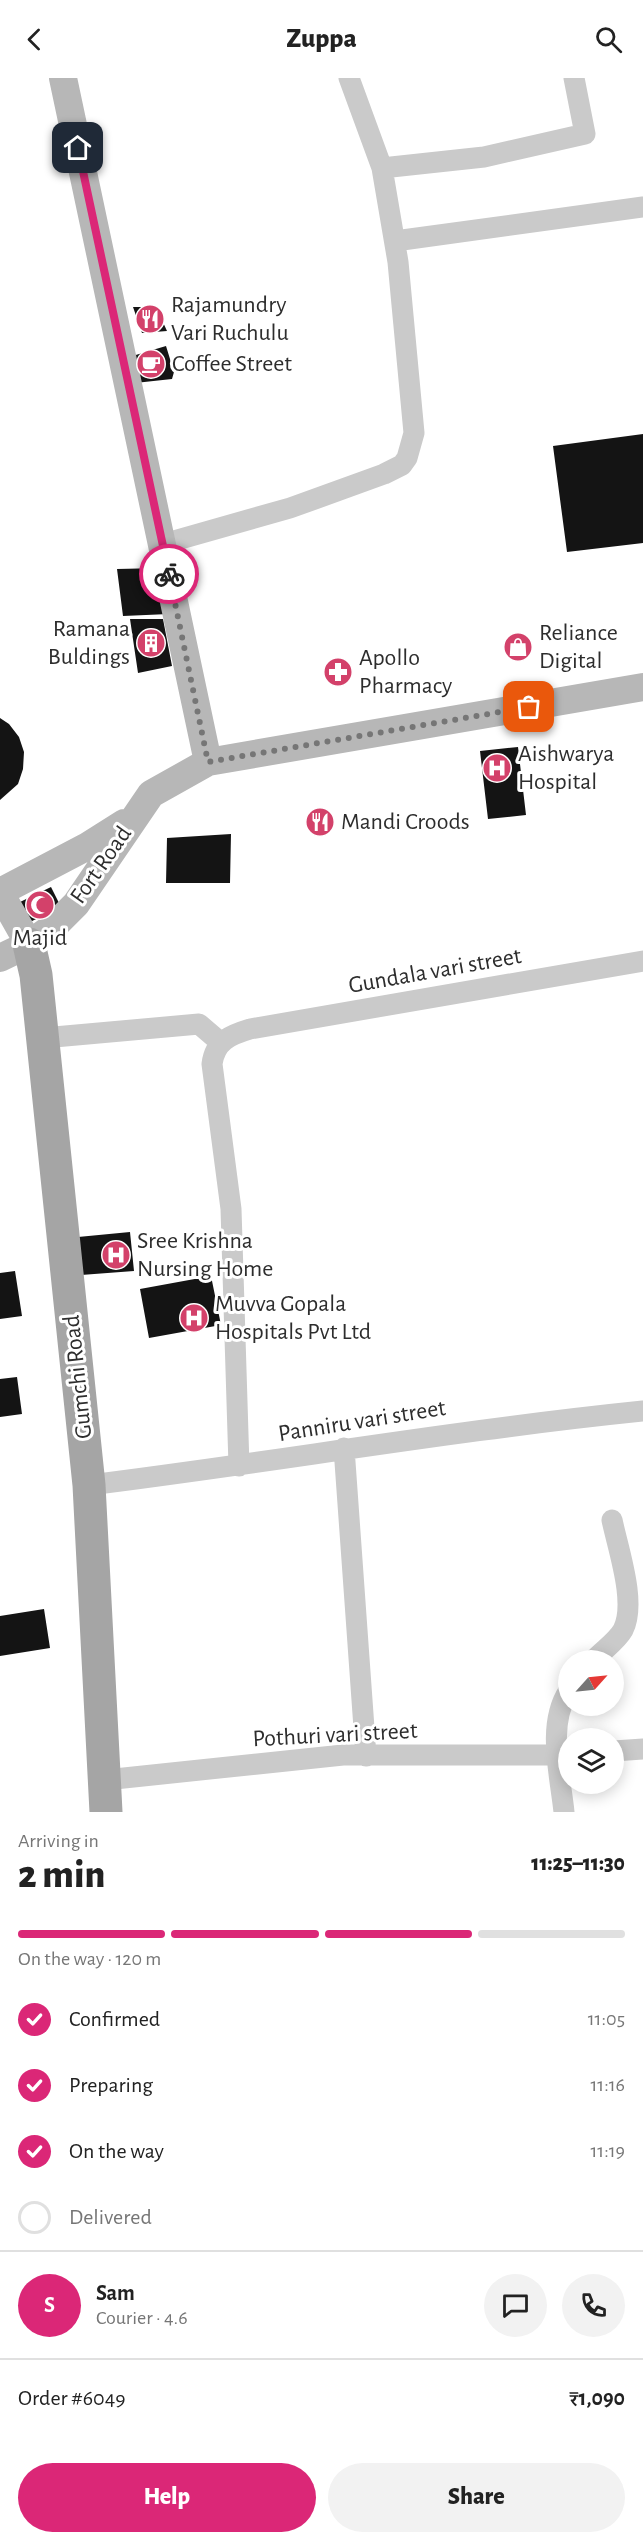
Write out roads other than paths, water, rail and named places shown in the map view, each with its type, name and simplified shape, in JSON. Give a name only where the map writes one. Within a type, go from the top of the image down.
[{"type":"main road","name":"Gumchi Road","points":[[29,944],[36,975],[43,1038],[89,1485],[106,1812]]},
{"type":"street","points":[[63,78],[208,762]]},
{"type":"street","points":[[163,544],[332,493],[393,470],[407,458],[414,433],[395,241],[382,168],[368,137],[349,78]]},
{"type":"street","points":[[382,168],[484,157],[585,134],[574,78]]},
{"type":"street","points":[[395,241],[643,207]]},
{"type":"street","points":[[135,816],[150,794],[208,762],[643,687]]},
{"type":"street","name":"Fort Road","points":[[0,892],[86,846],[135,816]]},
{"type":"street","name":"Fort Road","points":[[29,944],[54,926],[76,904],[135,816]]},
{"type":"street","points":[[0,892],[29,944],[0,958]]},
{"type":"street","name":"Gundala vari street","points":[[228,1038],[643,961]]},
{"type":"street","points":[[43,1038],[199,1024],[228,1038],[213,1054],[212,1064],[231,1209],[240,1466]]},
{"type":"street","name":"Panniru vari street","points":[[89,1485],[240,1466],[344,1448],[506,1425],[643,1411]]},
{"type":"street","points":[[344,1448],[366,1756]]},
{"type":"street","points":[[604,1650],[618,1636],[628,1616],[627,1594],[612,1520]]},
{"type":"street","points":[[624,1750],[643,1749]]},
{"type":"street","name":"Pothuri vari street","points":[[105,1780],[343,1755],[558,1756]]},
{"type":"street","points":[[564,1794],[564,1812]]},
{"type":"place","name":"Rajamundry Vari Ruchulu","points":[[150,319]]},
{"type":"place","name":"Coffee Street","points":[[151,364]]},
{"type":"place","name":"Ramana Buldings","points":[[151,643]]},
{"type":"place","name":"Reliance Digital","points":[[518,647]]},
{"type":"place","name":"Apollo Pharmacy","points":[[338,672]]},
{"type":"place","name":"Aishwarya Hospital","points":[[497,768]]},
{"type":"place","name":"Mandi Croods","points":[[320,822]]},
{"type":"place","name":"Majid","points":[[40,905]]},
{"type":"place","name":"Sree Krishna Nursing Home","points":[[116,1255]]},
{"type":"place","name":"Muvva Gopala Hospitals Pvt Ltd","points":[[194,1318]]}]
